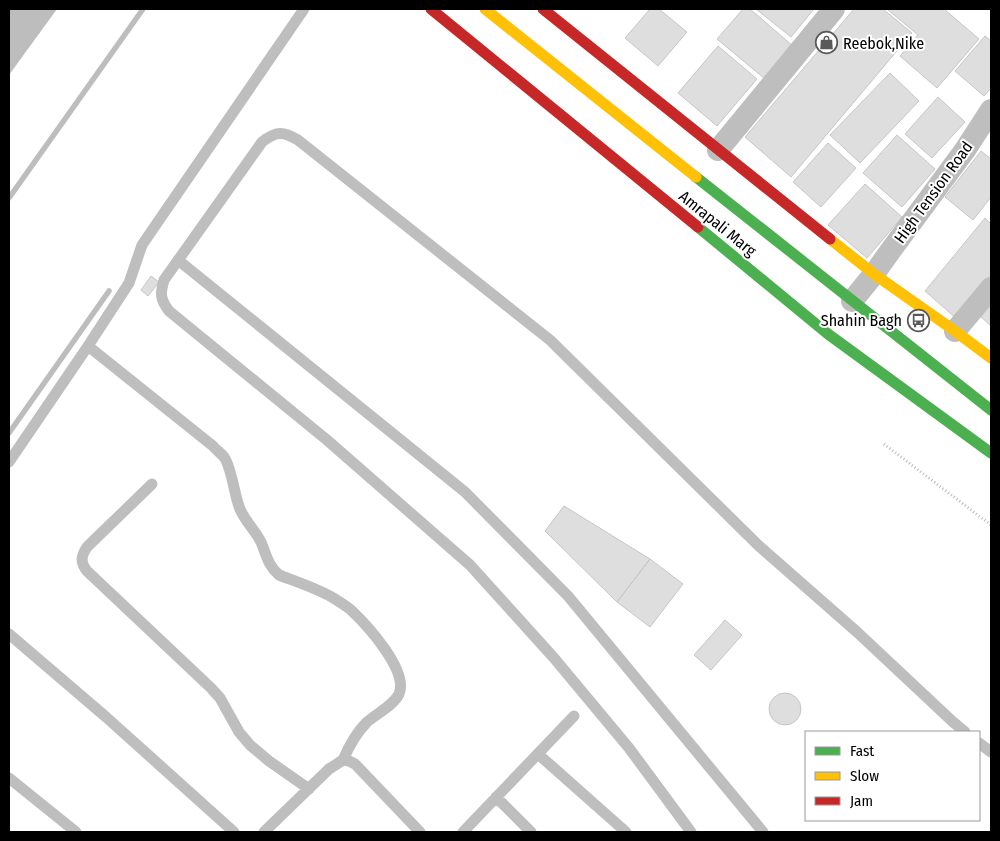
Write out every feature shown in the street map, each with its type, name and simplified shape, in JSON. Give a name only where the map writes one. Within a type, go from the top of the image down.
[{"type":"main road","name":"Amrapali Marg","points":[[431,9],[828,334],[991,453]]},
{"type":"main road","name":"Amrapali Marg","points":[[485,9],[852,301],[885,321],[991,410]]},
{"type":"main road","points":[[543,9],[874,274],[902,299],[955,331],[991,358]]},
{"type":"street","points":[[718,150],[834,9]]},
{"type":"street","name":"High Tension Road","points":[[852,301],[965,150],[991,110]]},
{"type":"street","points":[[955,331],[991,288]]},
{"type":"lane","points":[[9,462],[129,283],[142,245],[304,9]]},
{"type":"lane","points":[[691,832],[629,748],[554,658],[470,565],[327,440],[169,311],[162,301],[161,290],[164,280],[262,142],[270,136],[278,133],[288,134],[298,140],[550,340],[759,546],[857,632],[964,731]]},
{"type":"lane","points":[[178,260],[465,492],[568,596],[762,832]]},
{"type":"lane","points":[[88,346],[213,446],[227,464],[240,510],[259,537],[273,570],[279,575],[334,598],[351,610],[375,636],[398,671],[400,682],[399,694],[394,701],[359,730],[343,760],[329,769],[264,832]]},
{"type":"lane","points":[[152,484],[87,547],[83,553],[83,566],[211,688],[220,698],[239,732],[250,745],[269,761],[309,788]]},
{"type":"lane","points":[[9,634],[106,717],[234,832]]},
{"type":"lane","points":[[463,832],[574,716]]},
{"type":"lane","points":[[980,744],[991,752]]},
{"type":"lane","points":[[538,754],[626,832]]},
{"type":"lane","points":[[343,760],[355,764],[420,832]]},
{"type":"lane","points":[[9,778],[76,832]]},
{"type":"lane","points":[[496,797],[532,832]]},
{"type":"path","points":[[884,444],[991,525]]},
{"type":"shaded area","points":[[9,9],[57,9],[9,75]]},
{"type":"building","points":[[650,9],[659,9],[687,32],[658,66],[625,38]]},
{"type":"building","points":[[743,9],[750,9],[793,46],[765,79],[717,39]]},
{"type":"building","points":[[756,9],[814,9],[791,37]]},
{"type":"building","points":[[854,9],[883,9],[912,33],[791,177],[745,137]]},
{"type":"building","points":[[887,9],[944,9],[979,39],[937,88],[900,56],[918,35]]},
{"type":"building","points":[[985,36],[991,41],[991,88],[984,96],[955,71]]},
{"type":"building","points":[[718,46],[757,79],[717,126],[678,93]]},
{"type":"building","points":[[890,73],[919,101],[860,163],[830,135]]},
{"type":"building","points":[[938,97],[965,122],[932,158],[905,134]]},
{"type":"building","points":[[897,135],[935,169],[902,207],[863,173]]},
{"type":"building","points":[[828,143],[856,168],[821,207],[793,182]]},
{"type":"building","points":[[981,151],[991,159],[991,197],[973,220],[945,197]]},
{"type":"building","points":[[865,184],[902,217],[867,258],[828,225]]},
{"type":"building","points":[[985,218],[991,224],[991,278],[957,319],[925,291]]},
{"type":"building","points":[[151,276],[159,282],[148,296],[141,290]]},
{"type":"building","points":[[991,300],[991,326],[979,315]]},
{"type":"building","points":[[564,506],[650,559],[617,602],[545,531]]},
{"type":"building","points":[[650,559],[683,584],[650,627],[617,602]]},
{"type":"building","points":[[725,620],[742,635],[711,670],[694,655]]},
{"type":"building","points":[[785,693],[797,697],[801,709],[797,721],[785,725],[773,721],[769,709],[773,697]]},
{"type":"waterway","points":[[9,198],[143,9]]},
{"type":"waterway","points":[[9,433],[109,291]]},
{"type":"traffic: fast","points":[[696,177],[991,410]]},
{"type":"traffic: fast","points":[[698,227],[828,334],[991,453]]},
{"type":"traffic: slow","points":[[485,9],[696,177]]},
{"type":"traffic: slow","points":[[830,239],[874,274],[991,358]]},
{"type":"traffic: jam","points":[[431,9],[698,227]]},
{"type":"traffic: jam","points":[[543,9],[830,239]]},
{"type":"place","name":"Reebok,Nike","points":[[827,43]]},
{"type":"place","name":"Shahin Bagh","points":[[918,320]]}]
